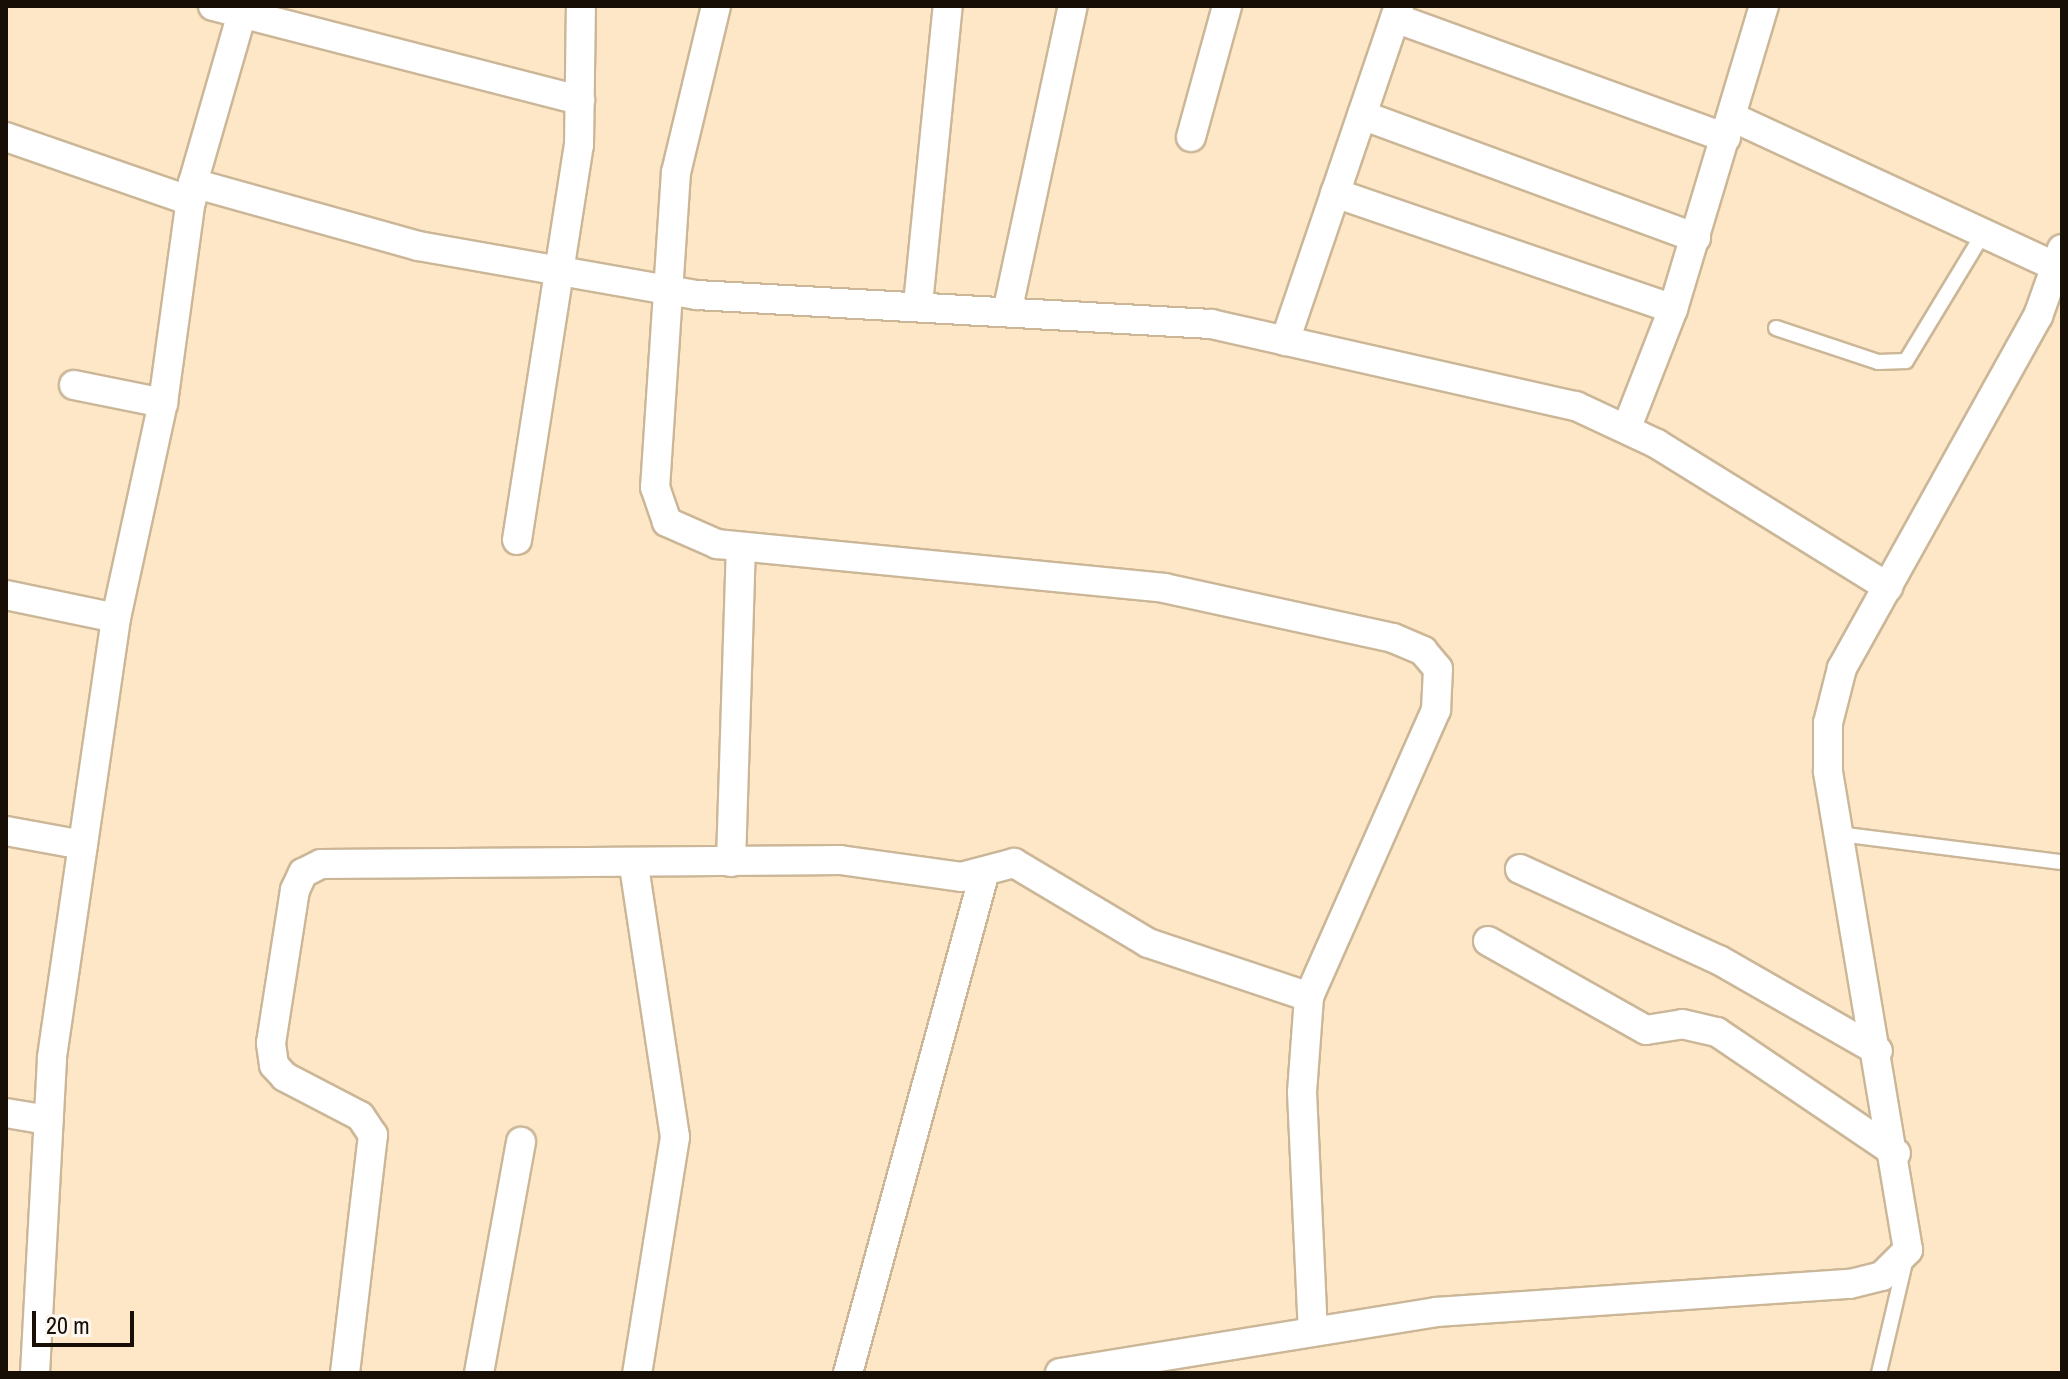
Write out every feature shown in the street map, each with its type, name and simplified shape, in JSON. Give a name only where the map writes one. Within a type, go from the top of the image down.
[{"type":"street","points":[[213,6],[243,10],[580,100]]},
{"type":"street","points":[[517,540],[562,271],[580,100],[581,6]]},
{"type":"street","points":[[716,6],[682,127],[669,290],[657,509],[682,532],[741,547],[1164,588],[1423,651],[1438,669],[1436,710],[1309,997],[1302,1092],[1313,1330]]},
{"type":"street","points":[[918,304],[948,6]]},
{"type":"street","points":[[1008,308],[1073,6]]},
{"type":"street","points":[[1191,137],[1227,6]]},
{"type":"street","points":[[1627,427],[1673,309],[1764,6]]},
{"type":"street","points":[[35,1373],[48,1120],[116,618],[163,403],[192,192],[243,10]]},
{"type":"street","points":[[1060,1373],[1149,1364],[1313,1330],[1436,1312],[1850,1284],[1882,1276],[1908,1250],[1896,1153],[1839,834],[1828,723],[1842,668],[2038,316],[2059,258],[1983,234],[1729,127],[1397,12],[1285,341]]},
{"type":"street","points":[[1362,115],[1696,238]]},
{"type":"street","points":[[6,137],[192,192],[418,246],[669,290],[1008,308],[1211,324],[1576,406],[1627,427],[1888,587]]},
{"type":"street","points":[[1335,193],[1673,309]]},
{"type":"street","points":[[74,385],[163,403]]},
{"type":"street","points":[[731,862],[741,547]]},
{"type":"street","points":[[6,595],[116,618]]},
{"type":"street","points":[[6,831],[83,845]]},
{"type":"street","points":[[345,1373],[375,1152],[360,1116],[274,1065],[271,1043],[303,873],[321,864],[634,866],[840,860],[984,875],[1014,863],[1148,943],[1309,997]]},
{"type":"street","points":[[634,866],[675,1137],[637,1373]]},
{"type":"street","points":[[1520,869],[1719,960],[1878,1051]]},
{"type":"street","points":[[848,1373],[984,875]]},
{"type":"street","points":[[1488,941],[1646,1030],[1682,1024],[1717,1032],[1896,1153]]},
{"type":"street","points":[[6,1113],[48,1120]]},
{"type":"street","points":[[479,1373],[521,1142]]},
{"type":"lane","points":[[1776,328],[1878,362],[1906,361],[1983,234]]},
{"type":"lane","points":[[1839,834],[2062,862]]},
{"type":"lane","points":[[1879,1373],[1908,1250]]}]
